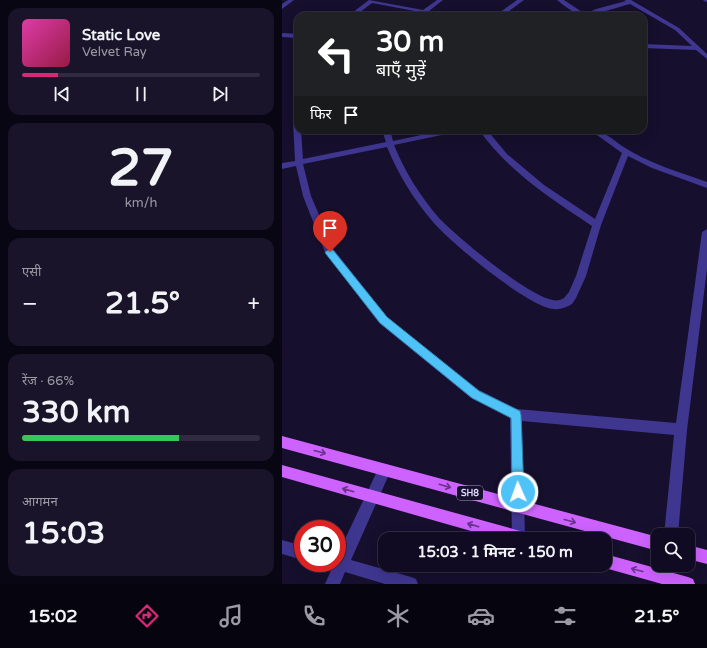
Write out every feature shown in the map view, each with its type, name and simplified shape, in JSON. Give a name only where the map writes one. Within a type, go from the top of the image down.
[{"type":"main road","name":"SH8","points":[[282,442],[651,542]]},
{"type":"main road","points":[[282,471],[499,532]]},
{"type":"main road","points":[[695,554],[707,557]]},
{"type":"main road","points":[[612,563],[688,584]]},
{"type":"street","points":[[282,7],[290,0]]},
{"type":"street","points":[[356,12],[372,0],[414,12]]},
{"type":"street","points":[[424,12],[440,0]]},
{"type":"street","points":[[504,12],[521,0]]},
{"type":"street","points":[[560,0],[579,12]]},
{"type":"street","points":[[594,12],[628,1],[647,12]]},
{"type":"street","points":[[647,12],[677,30],[707,57]]},
{"type":"street","points":[[282,35],[294,36]]},
{"type":"street","points":[[647,46],[697,48]]},
{"type":"street","points":[[297,134],[300,163],[307,196],[330,252],[383,320],[476,394],[516,415],[681,430]]},
{"type":"street","points":[[387,134],[389,144],[409,184],[438,223],[485,262],[526,293],[553,305],[568,302],[576,290],[597,225],[626,152]]},
{"type":"street","points":[[282,166],[437,134]]},
{"type":"street","points":[[486,134],[504,156],[541,187],[597,225]]},
{"type":"street","points":[[600,134],[626,152],[655,166],[707,185]]},
{"type":"street","points":[[672,528],[681,430],[707,232]]},
{"type":"street","points":[[516,415],[518,507],[520,532]]},
{"type":"street","points":[[346,549],[385,470]]},
{"type":"street","points":[[282,547],[294,550]]},
{"type":"street","points":[[346,565],[411,584]]},
{"type":"street","points":[[332,584],[336,572]]},
{"type":"route","points":[[330,252],[383,320],[476,394],[516,415],[518,492]]}]
